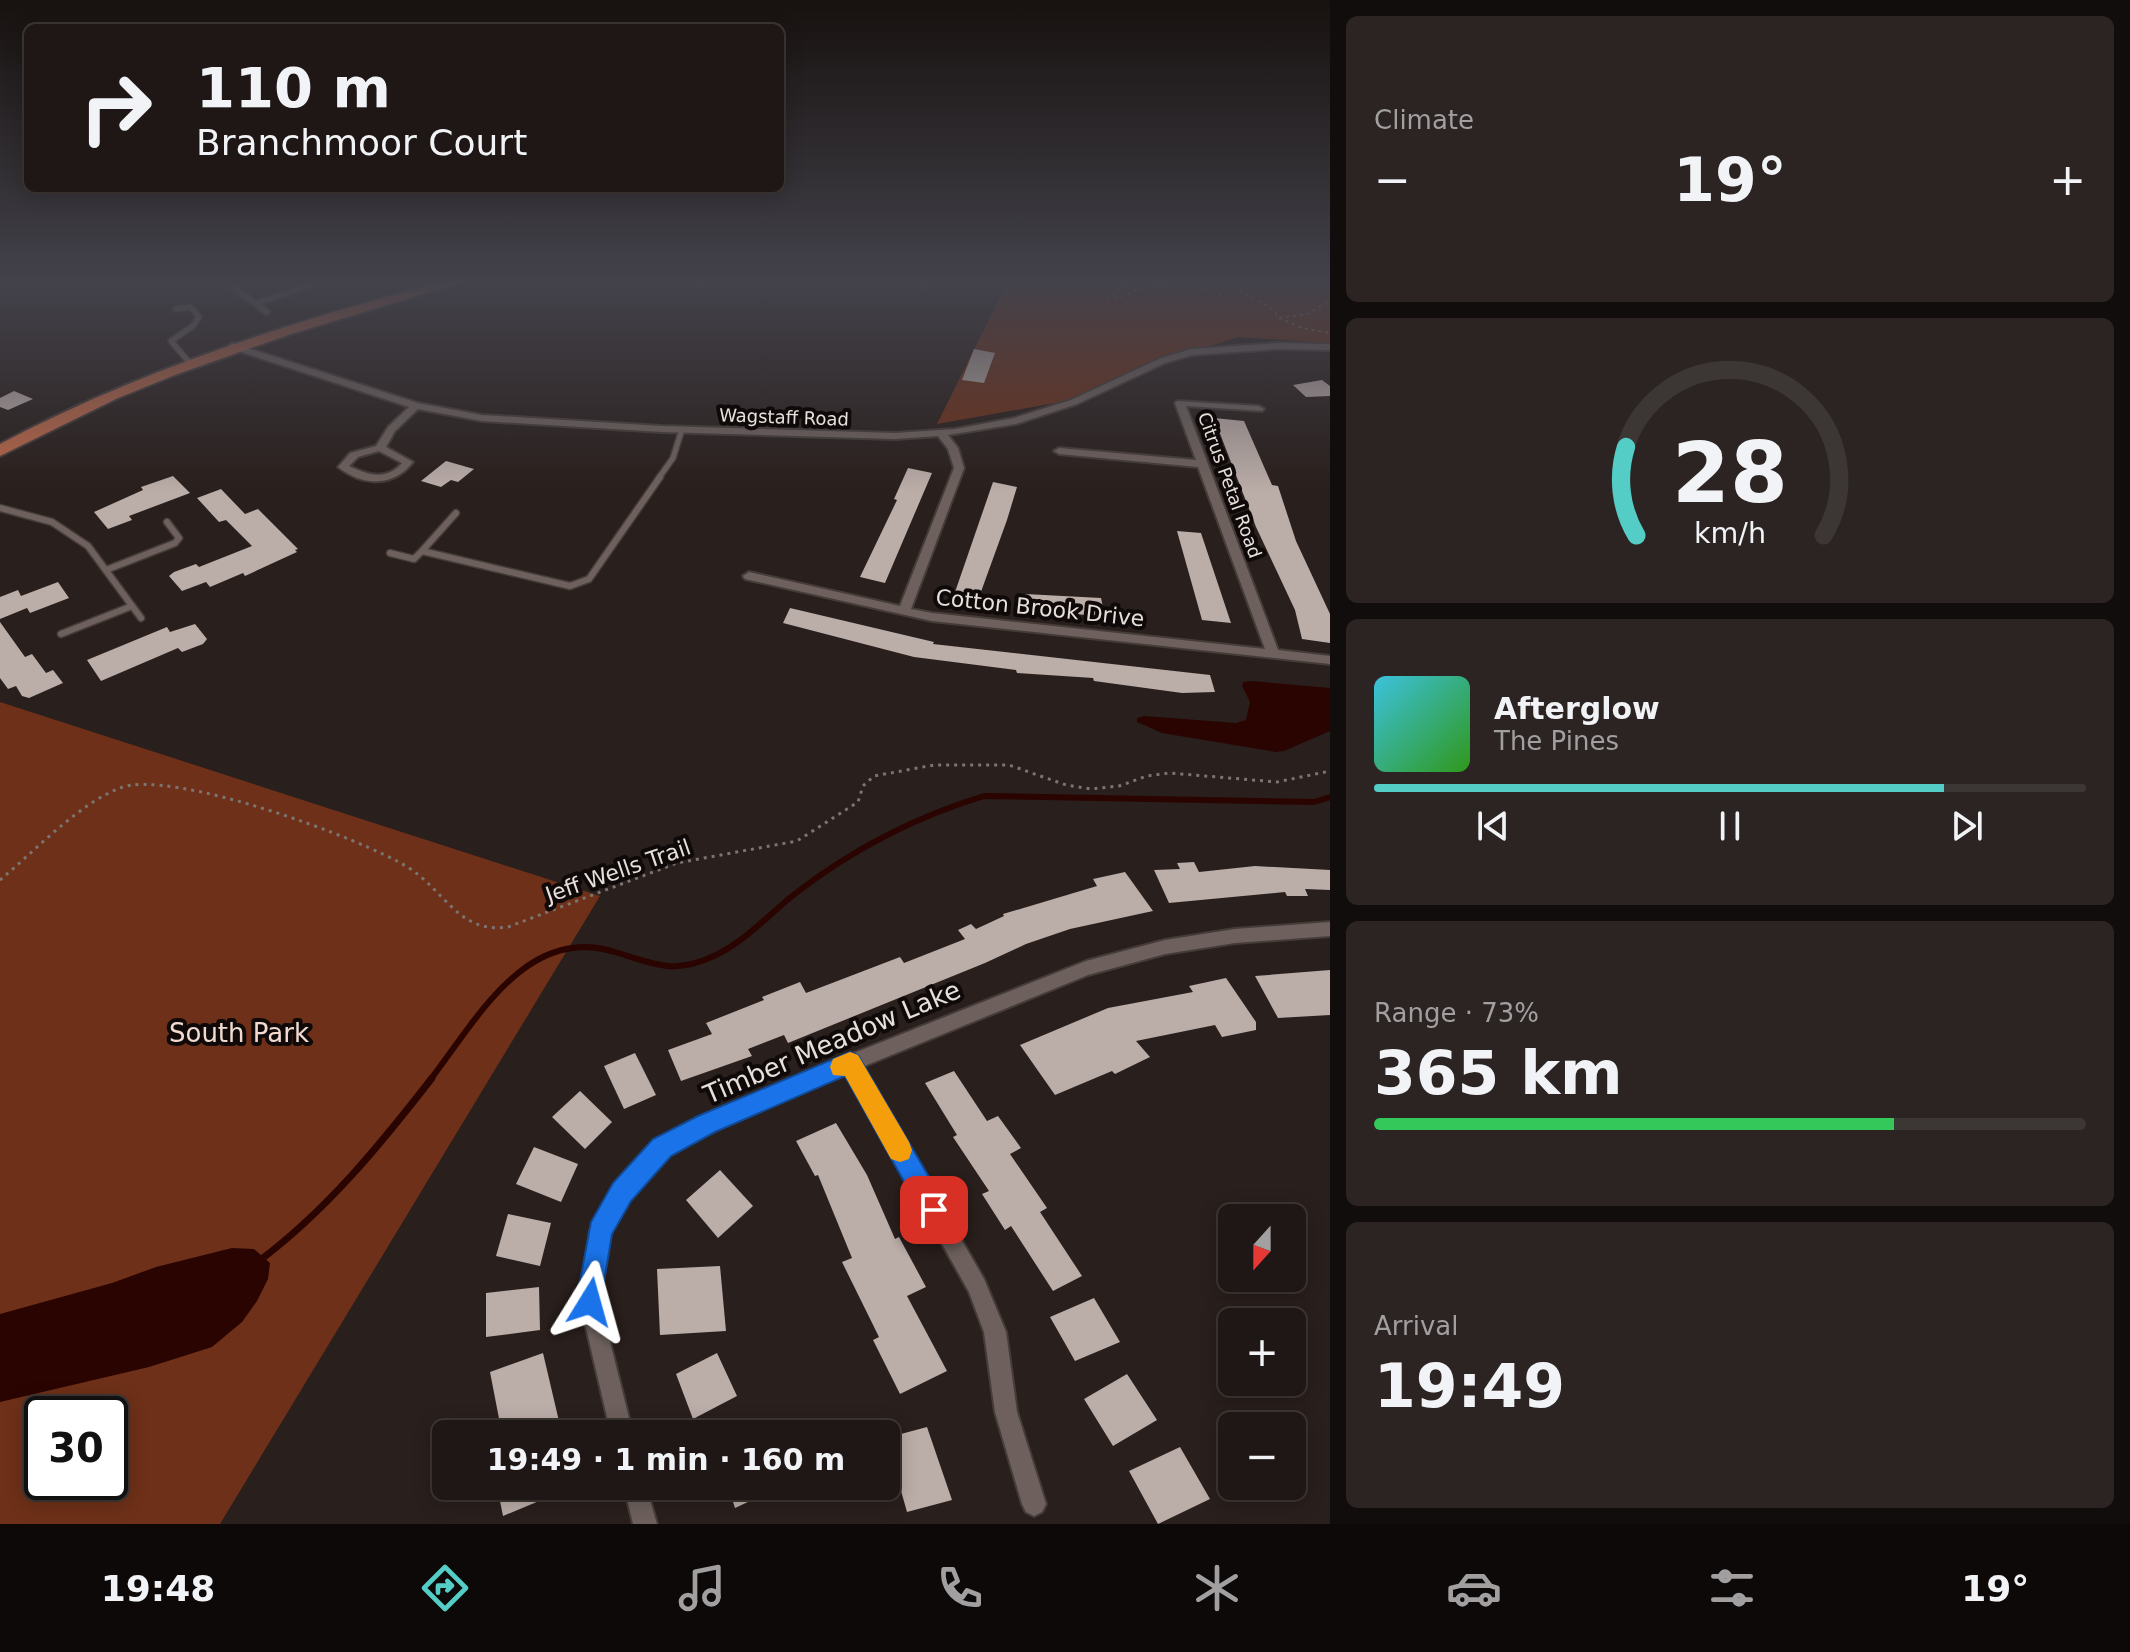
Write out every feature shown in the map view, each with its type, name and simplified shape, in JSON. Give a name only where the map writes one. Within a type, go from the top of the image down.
[{"type":"highway","points":[[0,451],[108,396],[221,350]]},
{"type":"street","name":"Wagstaff Road","points":[[245,350],[416,406],[482,418],[532,423],[865,436],[941,434],[978,429],[1046,412],[1162,361],[1191,352],[1218,350]]},
{"type":"street","name":"Citrus Petal Road","points":[[1259,409],[1180,403],[1273,654]]},
{"type":"street","points":[[380,448],[408,462],[394,477],[382,481],[343,467],[347,459],[358,452],[380,448],[391,429],[416,406]]},
{"type":"street","points":[[904,612],[959,468],[953,448],[941,434]]},
{"type":"street","points":[[1059,451],[1203,464]]},
{"type":"street","name":"Cotton Brook Drive","points":[[749,576],[904,612],[966,621],[1330,660]]},
{"type":"street","name":"Timber Meadow Lake","points":[[619,1420],[590,1302],[600,1231],[622,1192],[662,1148],[707,1124],[850,1063],[1086,968],[1165,947],[1235,936],[1330,929]]},
{"type":"street","points":[[850,1063],[977,1286],[995,1332],[1006,1412],[1034,1504]]},
{"type":"street","points":[[639,1500],[645,1524]]},
{"type":"lane","points":[[179,350],[189,362]]},
{"type":"lane","points":[[422,551],[570,586],[581,584],[589,579],[673,458],[682,429]]},
{"type":"lane","points":[[0,508],[52,522],[88,546],[141,618]]},
{"type":"lane","points":[[390,553],[414,559],[456,513]]},
{"type":"lane","points":[[106,570],[175,543],[179,538],[167,522]]},
{"type":"lane","points":[[61,634],[132,606]]},
{"type":"path","name":"Jeff Wells Trail","points":[[0,880],[100,797],[124,786],[150,784],[203,790],[316,827],[409,868],[468,920],[487,930],[508,927],[677,863],[797,841],[858,802],[863,786],[874,776],[934,765],[1009,765],[1066,785],[1091,789],[1119,786],[1147,776],[1169,773],[1277,782],[1330,771]]},
{"type":"green space","points":[[974,350],[1198,350],[1149,366],[1072,400],[937,424]]},
{"type":"green space","name":"South Park","points":[[0,702],[600,896],[220,1524],[0,1524]]},
{"type":"shaded area","points":[[1243,682],[1330,688],[1330,731],[1276,752],[1162,733],[1137,722],[1137,718],[1144,716],[1236,723],[1246,720],[1250,702],[1242,686]]},
{"type":"shaded area","points":[[232,1248],[254,1249],[270,1263],[268,1279],[257,1301],[242,1322],[212,1347],[149,1367],[0,1402],[0,1314],[112,1283],[156,1267]]},
{"type":"building","points":[[974,350],[995,353],[984,383],[962,380]]},
{"type":"building","points":[[1322,380],[1330,386],[1330,396],[1306,397],[1293,385]]},
{"type":"building","points":[[14,391],[33,399],[8,410],[0,407],[0,398]]},
{"type":"building","points":[[1214,418],[1244,421],[1272,485],[1278,486],[1296,541],[1330,614],[1330,643],[1302,639],[1295,610],[1256,527]]},
{"type":"building","points":[[446,461],[474,469],[458,482],[451,480],[441,487],[421,481]]},
{"type":"building","points":[[908,468],[932,473],[885,583],[860,577],[897,500],[894,499]]},
{"type":"building","points":[[173,476],[190,493],[129,516],[132,520],[108,529],[94,512],[143,490],[141,487]]},
{"type":"building","points":[[993,482],[1017,487],[1007,520],[978,600],[954,595]]},
{"type":"building","points":[[221,489],[245,514],[258,509],[298,549],[295,550],[297,552],[245,576],[243,573],[210,587],[206,582],[182,591],[169,576],[174,572],[196,564],[199,567],[252,546],[226,520],[219,522],[197,498]]},
{"type":"building","points":[[1177,531],[1201,533],[1231,623],[1202,620]]},
{"type":"building","points":[[58,582],[69,598],[30,613],[27,608],[0,619],[0,597],[18,590],[21,596]]},
{"type":"building","points":[[1025,594],[1101,598],[1105,617],[1027,609]]},
{"type":"building","points":[[790,608],[933,644],[1210,675],[1215,692],[1182,693],[1094,681],[1093,678],[1017,673],[1016,670],[914,657],[783,623]]},
{"type":"building","points":[[0,622],[25,657],[32,654],[46,673],[53,670],[63,683],[29,698],[22,696],[16,686],[8,689],[0,678]]},
{"type":"building","points":[[195,624],[207,639],[203,644],[182,652],[178,648],[101,681],[87,660],[167,627],[170,632]]},
{"type":"building","points":[[1194,862],[1199,872],[1255,866],[1330,870],[1330,890],[1305,889],[1308,896],[1287,896],[1285,892],[1169,903],[1154,870],[1180,869],[1177,863]]},
{"type":"building","points":[[1125,872],[1153,911],[1070,929],[1026,944],[788,1043],[784,1035],[748,1049],[752,1056],[681,1081],[668,1050],[712,1034],[706,1023],[800,982],[806,993],[900,957],[904,963],[965,939],[958,930],[971,924],[976,929],[1003,914],[1097,886],[1093,879]]},
{"type":"building","points":[[1330,970],[1330,1015],[1278,1018],[1255,976]]},
{"type":"building","points":[[1226,978],[1256,1022],[1256,1030],[1222,1037],[1215,1025],[1136,1041],[1150,1057],[1115,1074],[1112,1071],[1055,1095],[1020,1045],[1108,1008],[1193,992],[1189,986]]},
{"type":"building","points":[[635,1053],[656,1095],[624,1109],[604,1066]]},
{"type":"building","points":[[954,1071],[987,1121],[998,1116],[1021,1148],[1010,1154],[1047,1208],[1040,1212],[1082,1276],[1053,1291],[1011,1226],[1005,1230],[982,1194],[989,1191],[953,1137],[957,1135],[925,1083]]},
{"type":"building","points":[[580,1091],[612,1122],[585,1149],[552,1117]]},
{"type":"building","points":[[836,1123],[867,1175],[895,1239],[899,1237],[926,1287],[907,1296],[947,1371],[900,1394],[873,1340],[879,1337],[842,1262],[852,1258],[818,1175],[815,1176],[796,1141]]},
{"type":"building","points":[[534,1147],[578,1164],[561,1202],[516,1184]]},
{"type":"building","points":[[720,1170],[753,1206],[718,1238],[686,1200]]},
{"type":"building","points":[[508,1214],[551,1223],[540,1266],[496,1256]]},
{"type":"building","points":[[720,1266],[726,1331],[660,1335],[657,1269]]},
{"type":"building","points":[[539,1287],[540,1330],[486,1337],[486,1293]]},
{"type":"building","points":[[1094,1298],[1120,1342],[1075,1361],[1050,1317]]},
{"type":"building","points":[[543,1353],[559,1420],[499,1420],[490,1372]]},
{"type":"building","points":[[717,1353],[737,1396],[693,1419],[676,1374]]},
{"type":"building","points":[[1127,1374],[1157,1420],[1113,1446],[1084,1399]]},
{"type":"building","points":[[927,1427],[952,1500],[907,1512],[900,1487],[900,1434]]},
{"type":"building","points":[[1180,1447],[1210,1499],[1158,1524],[1129,1471]]},
{"type":"building","points":[[500,1500],[541,1500],[503,1516]]},
{"type":"building","points":[[732,1500],[752,1500],[735,1508]]},
{"type":"waterway","points":[[430,1080],[485,1006],[506,983],[529,965],[555,952],[583,947],[615,952],[664,966],[700,962],[737,943],[796,893],[862,849],[909,824],[984,796],[1314,802],[1330,797]]},
{"type":"waterway","points":[[259,1261],[330,1198],[432,1078]]},
{"type":"slow traffic","points":[[841,1067],[850,1063],[900,1150]]},
{"type":"route","points":[[590,1302],[600,1231],[622,1192],[662,1148],[707,1124],[850,1063],[934,1210]]}]
